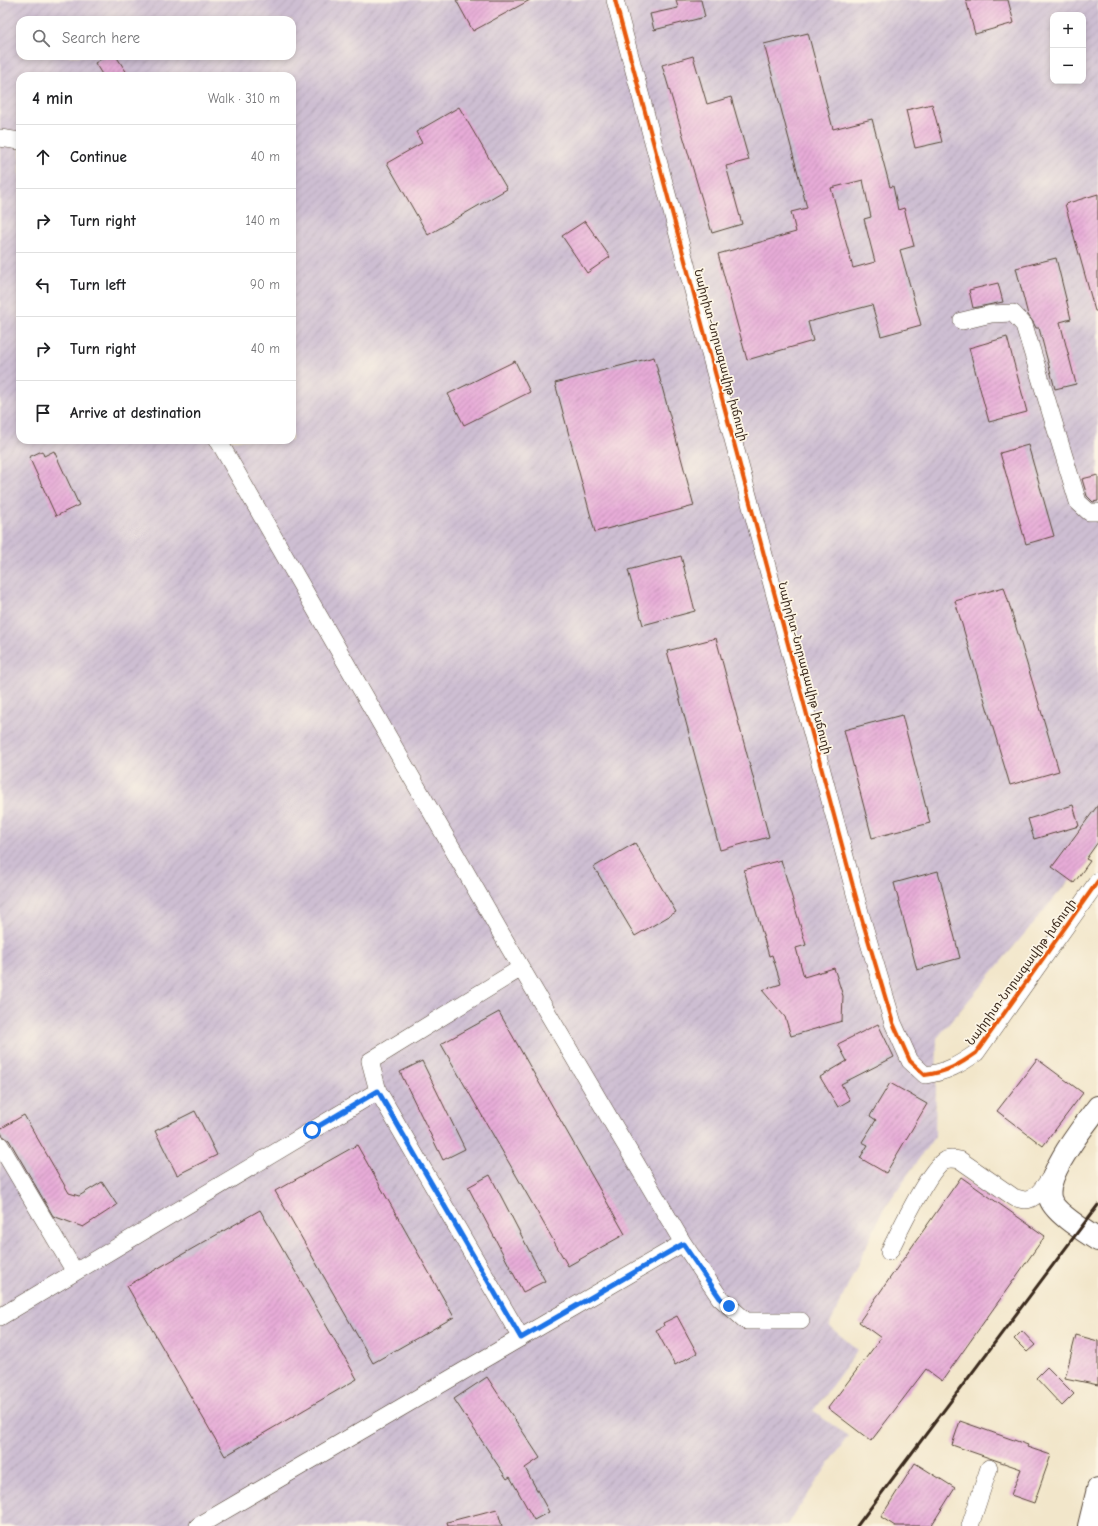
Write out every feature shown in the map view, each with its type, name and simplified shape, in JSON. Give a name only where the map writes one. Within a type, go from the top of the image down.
[{"type":"main road","points":[[1098,1107],[1055,1171],[1051,1186],[1050,1198],[1054,1206],[1072,1222],[1098,1240]]},
{"type":"main road","points":[[1089,1526],[1098,1489]]},
{"type":"street","name":"Նաիրիտ-Նորագավիթ խճուղի","points":[[615,0],[861,916],[893,1023],[910,1061],[925,1075],[941,1072],[960,1065],[976,1053],[1098,881]]},
{"type":"street","points":[[0,138],[16,140]]},
{"type":"street","points":[[962,321],[991,314],[1014,313],[1024,325],[1078,502],[1089,512],[1098,512]]},
{"type":"street","points":[[220,444],[521,968],[683,1244],[720,1298],[746,1321],[802,1321]]},
{"type":"street","points":[[521,968],[370,1061],[378,1091],[521,1338]]},
{"type":"street","points":[[0,1317],[378,1091]]},
{"type":"street","points":[[0,1145],[75,1272]]},
{"type":"street","points":[[889,1252],[918,1196],[938,1167],[945,1160],[953,1158],[960,1160],[1015,1198],[1025,1200],[1032,1198],[1037,1194],[1055,1171]]},
{"type":"street","points":[[198,1526],[683,1244]]},
{"type":"street","points":[[970,1526],[989,1468]]},
{"type":"shaded area","points":[[0,0],[1098,0],[1098,846],[937,1038],[935,1136],[883,1210],[829,1326],[858,1350],[813,1411],[848,1436],[786,1526],[0,1526]]},
{"type":"building","points":[[456,0],[530,0],[473,31]]},
{"type":"building","points":[[676,0],[701,0],[705,17],[654,30],[650,14],[678,8]]},
{"type":"building","points":[[966,0],[1008,0],[1014,23],[975,34]]},
{"type":"building","points":[[808,33],[833,129],[872,119],[890,187],[893,186],[898,210],[904,208],[914,246],[900,250],[921,325],[881,336],[872,305],[808,322],[813,341],[747,360],[718,254],[796,232],[791,212],[807,208],[764,44]],"holes":[[[863,180],[871,217],[864,219],[875,262],[853,268],[831,188]]]},
{"type":"building","points":[[693,56],[707,104],[731,97],[749,160],[726,166],[742,224],[712,233],[662,65]]},
{"type":"building","points":[[100,60],[119,60],[126,72],[101,72],[95,63]]},
{"type":"building","points":[[932,104],[942,142],[915,148],[906,110]]},
{"type":"building","points":[[459,107],[507,189],[428,235],[387,163],[422,143],[416,132]]},
{"type":"building","points":[[1098,194],[1098,311],[1095,311],[1065,204]]},
{"type":"building","points":[[585,221],[610,257],[587,273],[562,236]]},
{"type":"building","points":[[1056,258],[1071,319],[1060,322],[1076,384],[1055,389],[1039,328],[1036,328],[1028,315],[1016,268]]},
{"type":"building","points":[[998,283],[1003,302],[973,308],[969,290]]},
{"type":"building","points":[[1007,337],[1027,412],[989,422],[969,348]]},
{"type":"building","points":[[654,357],[694,506],[595,532],[555,383]]},
{"type":"building","points":[[515,361],[530,392],[464,425],[448,394]]},
{"type":"building","points":[[1028,445],[1054,536],[1026,544],[1000,453]]},
{"type":"building","points":[[42,451],[44,456],[54,451],[79,505],[56,516],[29,457]]},
{"type":"building","points":[[1098,475],[1098,501],[1093,502],[1087,496],[1082,479]]},
{"type":"building","points":[[681,556],[695,611],[643,625],[628,570]]},
{"type":"building","points":[[1004,587],[1059,771],[1010,785],[955,601]]},
{"type":"building","points":[[716,638],[769,837],[720,850],[667,651]]},
{"type":"building","points":[[902,715],[930,823],[872,838],[844,730]]},
{"type":"building","points":[[1073,805],[1079,826],[1034,839],[1028,819]]},
{"type":"building","points":[[1098,805],[1098,842],[1086,859],[1090,861],[1074,883],[1052,867]]},
{"type":"building","points":[[635,843],[676,912],[635,936],[594,867]]},
{"type":"building","points":[[781,860],[806,945],[796,948],[804,977],[834,968],[843,996],[842,1021],[791,1036],[785,1017],[762,990],[781,984],[772,955],[769,956],[744,870]]},
{"type":"building","points":[[938,871],[960,958],[917,970],[894,883]]},
{"type":"building","points":[[499,1012],[625,1234],[568,1266],[441,1044]]},
{"type":"building","points":[[878,1024],[894,1057],[841,1084],[850,1100],[838,1107],[820,1077],[847,1061],[838,1044]]},
{"type":"building","points":[[1037,1059],[1083,1093],[1043,1146],[997,1111]]},
{"type":"building","points":[[422,1061],[465,1149],[443,1160],[400,1072]]},
{"type":"building","points":[[890,1083],[927,1104],[886,1173],[860,1158],[868,1145],[862,1142],[876,1120],[870,1116]]},
{"type":"building","points":[[195,1111],[217,1155],[177,1175],[155,1131]]},
{"type":"building","points":[[24,1115],[69,1193],[79,1196],[102,1182],[117,1205],[83,1227],[53,1216],[9,1140],[3,1136],[0,1131],[0,1129]]},
{"type":"building","points":[[357,1145],[454,1317],[373,1363],[275,1191]]},
{"type":"building","points":[[490,1175],[545,1281],[523,1292],[468,1187]]},
{"type":"building","points":[[961,1177],[1045,1236],[942,1381],[926,1369],[871,1441],[828,1408],[881,1338],[859,1322]]},
{"type":"building","points":[[260,1210],[357,1379],[225,1456],[127,1286]]},
{"type":"building","points":[[677,1316],[697,1353],[675,1365],[656,1330],[664,1326],[663,1323]]},
{"type":"building","points":[[1022,1331],[1035,1345],[1027,1352],[1014,1339]]},
{"type":"building","points":[[1076,1335],[1098,1341],[1098,1385],[1065,1378]]},
{"type":"building","points":[[1047,1367],[1074,1394],[1062,1406],[1036,1378]]},
{"type":"building","points":[[487,1377],[540,1458],[525,1468],[549,1512],[534,1520],[510,1477],[507,1479],[454,1399]]},
{"type":"building","points":[[960,1421],[1028,1445],[1027,1447],[1051,1455],[1034,1503],[1011,1495],[1021,1469],[952,1445]]},
{"type":"building","points":[[915,1463],[955,1488],[931,1526],[895,1526],[881,1517]]},
{"type":"building","points":[[497,1509],[502,1526],[448,1526],[447,1522]]},
{"type":"railway","points":[[857,1526],[1098,1205]]},
{"type":"cycle path","points":[[615,0],[861,916],[893,1023],[910,1061],[925,1075],[940,1072],[952,1067],[976,1053],[1098,881]]},
{"type":"route","points":[[312,1130],[378,1091],[521,1338],[683,1244],[720,1298],[729,1306]]}]
